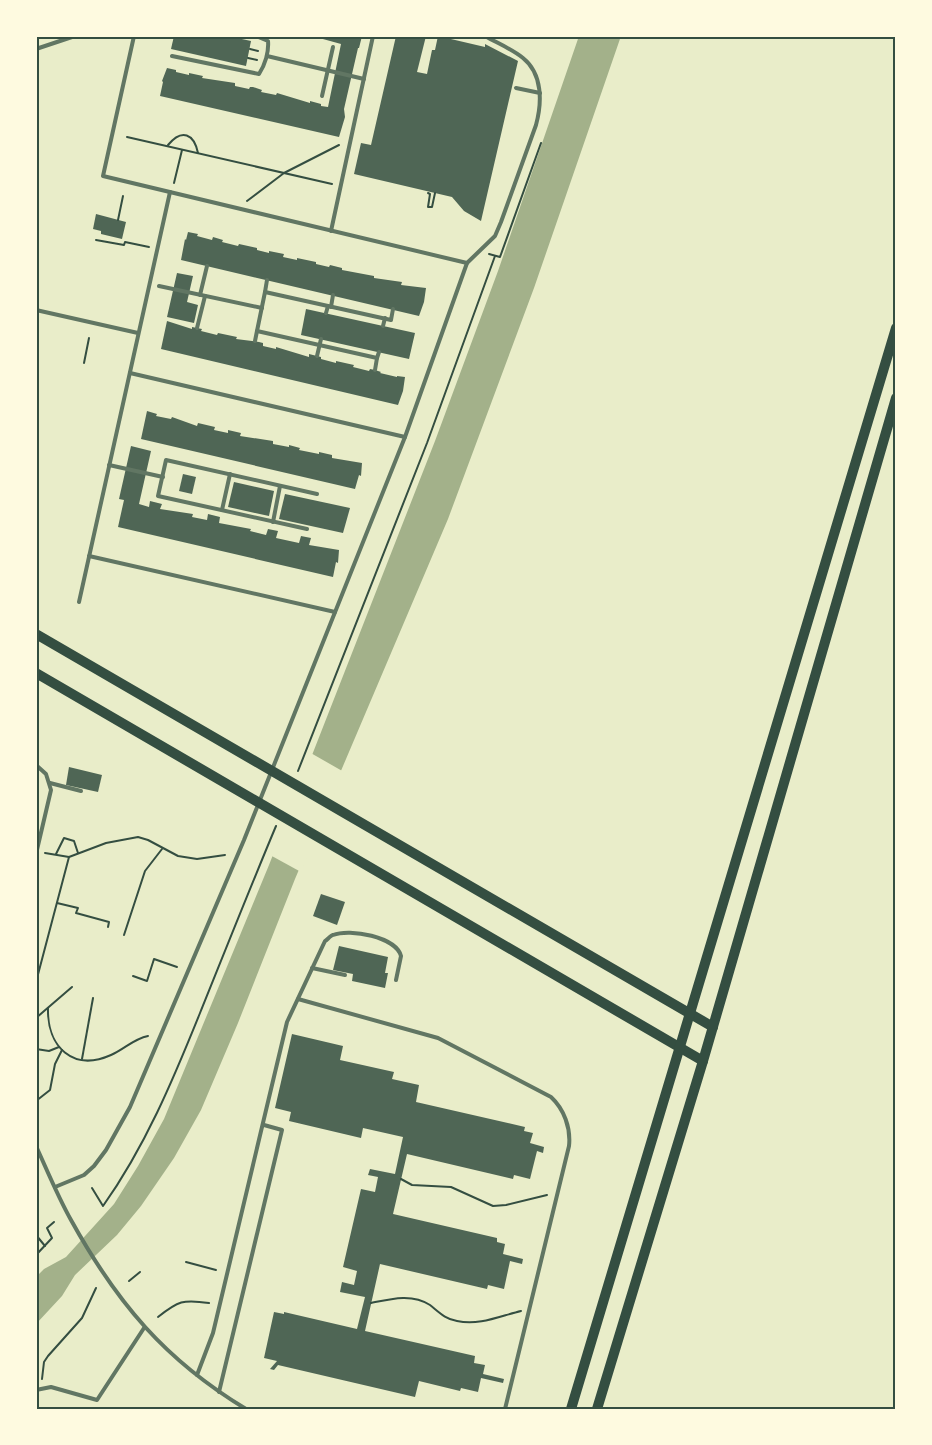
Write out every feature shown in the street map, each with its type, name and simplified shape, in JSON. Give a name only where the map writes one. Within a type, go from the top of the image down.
[{"type":"main road","points":[[572,1409],[896,328]]},
{"type":"main road","points":[[597,1409],[713,1028],[896,398]]},
{"type":"main road","points":[[36,634],[713,1028]]},
{"type":"main road","points":[[36,673],[703,1061]]},
{"type":"lane","points":[[36,49],[75,36]]},
{"type":"lane","points":[[134,36],[103,176],[467,263]]},
{"type":"lane","points":[[172,56],[256,75],[261,71],[267,56],[267,41],[256,36]]},
{"type":"lane","points":[[331,231],[373,36]]},
{"type":"lane","points":[[55,1186],[84,1175],[94,1166],[106,1150],[130,1107],[244,840],[405,437],[467,263],[495,236],[501,222],[536,125],[540,93],[532,68],[523,58],[485,36]]},
{"type":"lane","points":[[322,96],[333,47]]},
{"type":"lane","points":[[267,56],[364,79]]},
{"type":"lane","points":[[516,88],[540,93]]},
{"type":"lane","points":[[79,602],[170,192]]},
{"type":"lane","points":[[197,328],[207,266]]},
{"type":"lane","points":[[255,341],[267,280]]},
{"type":"lane","points":[[159,286],[262,308]]},
{"type":"lane","points":[[265,292],[391,320],[393,309]]},
{"type":"lane","points":[[326,313],[333,295]]},
{"type":"lane","points":[[36,310],[138,333]]},
{"type":"lane","points":[[383,326],[385,318]]},
{"type":"lane","points":[[257,331],[377,358]]},
{"type":"lane","points":[[316,356],[321,339]]},
{"type":"lane","points":[[375,370],[379,352]]},
{"type":"lane","points":[[130,373],[405,437]]},
{"type":"lane","points":[[307,529],[158,496],[166,460],[317,494]]},
{"type":"lane","points":[[109,465],[163,477]]},
{"type":"lane","points":[[222,510],[230,474]]},
{"type":"lane","points":[[273,522],[280,486]]},
{"type":"lane","points":[[89,556],[335,612]]},
{"type":"lane","points":[[36,765],[46,774],[50,783],[51,798],[36,853]]},
{"type":"lane","points":[[50,783],[81,791]]},
{"type":"lane","points":[[197,1376],[213,1334],[287,1022],[312,968],[326,941],[332,935],[365,934],[377,937],[400,951],[396,980]]},
{"type":"lane","points":[[312,968],[345,975]]},
{"type":"lane","points":[[298,999],[438,1038],[551,1097],[561,1110],[571,1136],[505,1409]]},
{"type":"lane","points":[[219,1392],[282,1130],[264,1125]]},
{"type":"lane","points":[[36,1146],[70,1218],[103,1275],[145,1328],[182,1364],[246,1409]]},
{"type":"lane","points":[[39,1388],[51,1387],[97,1400],[145,1328]]},
{"type":"lane","points":[[468,1409],[473,1409]]},
{"type":"path","points":[[167,146],[174,138],[182,135],[190,136],[196,144],[198,153]]},
{"type":"path","points":[[127,137],[333,185]]},
{"type":"path","points":[[247,201],[284,173],[342,144]]},
{"type":"path","points":[[174,183],[182,150]]},
{"type":"path","points":[[428,193],[430,194],[428,207],[432,207],[435,193]]},
{"type":"path","points":[[118,220],[123,196]]},
{"type":"path","points":[[105,241],[107,236]]},
{"type":"path","points":[[96,240],[124,246],[125,242],[149,247]]},
{"type":"path","points":[[489,254],[500,258]]},
{"type":"path","points":[[298,772],[427,443],[495,256]]},
{"type":"path","points":[[84,363],[89,338]]},
{"type":"path","points":[[92,1188],[103,1206],[119,1184],[155,1118],[276,825]]},
{"type":"path","points":[[36,853],[69,857],[106,843],[138,837],[178,856],[196,859],[225,855]]},
{"type":"path","points":[[55,856],[64,838],[74,842],[78,853]]},
{"type":"path","points":[[124,935],[145,871],[162,849]]},
{"type":"path","points":[[36,982],[69,857]]},
{"type":"path","points":[[57,903],[78,908],[76,914],[110,922],[108,927]]},
{"type":"path","points":[[133,976],[147,981],[154,959],[177,968]]},
{"type":"path","points":[[36,1018],[72,987]]},
{"type":"path","points":[[82,1059],[93,998]]},
{"type":"path","points":[[48,1008],[48,1029],[59,1047],[69,1056],[97,1060],[112,1055],[138,1038],[148,1035]]},
{"type":"path","points":[[36,1048],[49,1051],[59,1047]]},
{"type":"path","points":[[36,1101],[50,1090],[55,1064],[62,1050]]},
{"type":"path","points":[[401,1179],[412,1185],[451,1187],[493,1206],[506,1205],[537,1196],[557,1195]]},
{"type":"path","points":[[36,1255],[52,1238],[47,1227],[54,1222]]},
{"type":"path","points":[[36,1235],[45,1246]]},
{"type":"path","points":[[186,1262],[216,1270]]},
{"type":"path","points":[[129,1281],[140,1272]]},
{"type":"path","points":[[39,1388],[44,1362],[82,1318],[96,1288]]},
{"type":"path","points":[[371,1304],[398,1298],[417,1300],[428,1304],[446,1318],[463,1322],[489,1320],[530,1309]]},
{"type":"path","points":[[158,1317],[178,1302],[185,1300],[209,1303]]},
{"type":"shaded area","points":[[579,36],[621,36],[534,288],[448,519],[295,879],[238,1023],[201,1110],[174,1158],[141,1206],[117,1235],[75,1275],[62,1296],[36,1324],[36,1277],[44,1269],[66,1257],[114,1204],[164,1119],[269,865],[435,441],[498,271]]},
{"type":"pier","points":[[309,752],[344,772],[301,872],[270,855]]},
{"type":"building","points":[[174,36],[228,36],[251,41],[246,66],[171,49]]},
{"type":"building","points":[[312,36],[362,36],[339,137],[160,96],[167,68],[328,107],[341,44]]},
{"type":"building","points":[[396,36],[426,36],[417,72],[427,74],[432,50],[435,50],[438,36],[485,47],[485,44],[518,61],[481,221],[464,211],[452,197],[354,174],[361,143],[371,145]]},
{"type":"building","points":[[96,214],[126,222],[122,239],[101,234],[101,231],[93,229]]},
{"type":"building","points":[[188,232],[212,240],[213,237],[238,246],[239,244],[269,253],[269,251],[284,254],[283,257],[297,260],[297,258],[374,276],[374,278],[402,282],[401,285],[426,288],[424,302],[419,316],[181,260]]},
{"type":"building","points":[[177,273],[193,276],[187,302],[198,305],[194,323],[167,317]]},
{"type":"building","points":[[306,309],[415,333],[409,359],[301,335]]},
{"type":"building","points":[[167,321],[217,335],[218,333],[237,337],[236,339],[263,343],[263,346],[276,349],[276,347],[309,357],[309,354],[369,371],[370,369],[405,377],[403,391],[398,405],[161,349]]},
{"type":"building","points":[[147,411],[157,414],[156,416],[171,419],[172,417],[197,426],[198,423],[215,427],[214,430],[228,433],[228,430],[241,433],[240,436],[273,441],[273,444],[289,447],[289,445],[300,448],[299,450],[319,454],[319,452],[332,455],[332,458],[362,463],[361,476],[359,475],[355,489],[141,439]]},
{"type":"building","points":[[131,446],[151,451],[139,504],[149,507],[150,501],[162,504],[160,509],[193,514],[192,517],[207,520],[208,514],[220,517],[219,523],[251,529],[250,531],[266,535],[268,529],[278,531],[276,538],[299,543],[301,536],[311,538],[309,545],[339,550],[338,563],[336,562],[333,577],[118,527],[124,500],[119,499]]},
{"type":"building","points":[[183,474],[196,477],[192,494],[179,491]]},
{"type":"building","points":[[234,482],[274,491],[269,516],[228,507]]},
{"type":"building","points":[[285,494],[350,508],[343,533],[279,519]]},
{"type":"building","points":[[69,767],[102,775],[98,792],[66,785]]},
{"type":"building","points":[[321,894],[345,902],[337,925],[313,916]]},
{"type":"building","points":[[339,946],[388,957],[385,988],[352,981],[353,974],[333,970]]},
{"type":"building","points":[[292,1034],[343,1046],[340,1060],[394,1072],[392,1079],[419,1085],[416,1102],[525,1127],[524,1131],[533,1133],[530,1143],[544,1147],[543,1153],[537,1151],[530,1179],[514,1175],[513,1179],[407,1154],[393,1214],[497,1238],[497,1242],[505,1244],[503,1254],[523,1259],[522,1264],[510,1261],[504,1289],[488,1285],[487,1289],[380,1264],[365,1331],[475,1356],[474,1363],[485,1365],[483,1374],[504,1379],[503,1383],[481,1378],[478,1392],[461,1388],[460,1391],[419,1381],[415,1397],[278,1365],[274,1370],[270,1369],[277,1361],[264,1358],[274,1312],[284,1314],[284,1312],[357,1329],[365,1297],[340,1292],[342,1282],[354,1285],[357,1271],[343,1267],[361,1189],[375,1192],[378,1177],[368,1175],[370,1169],[395,1174],[403,1137],[363,1128],[361,1138],[289,1121],[291,1112],[275,1108]]}]
